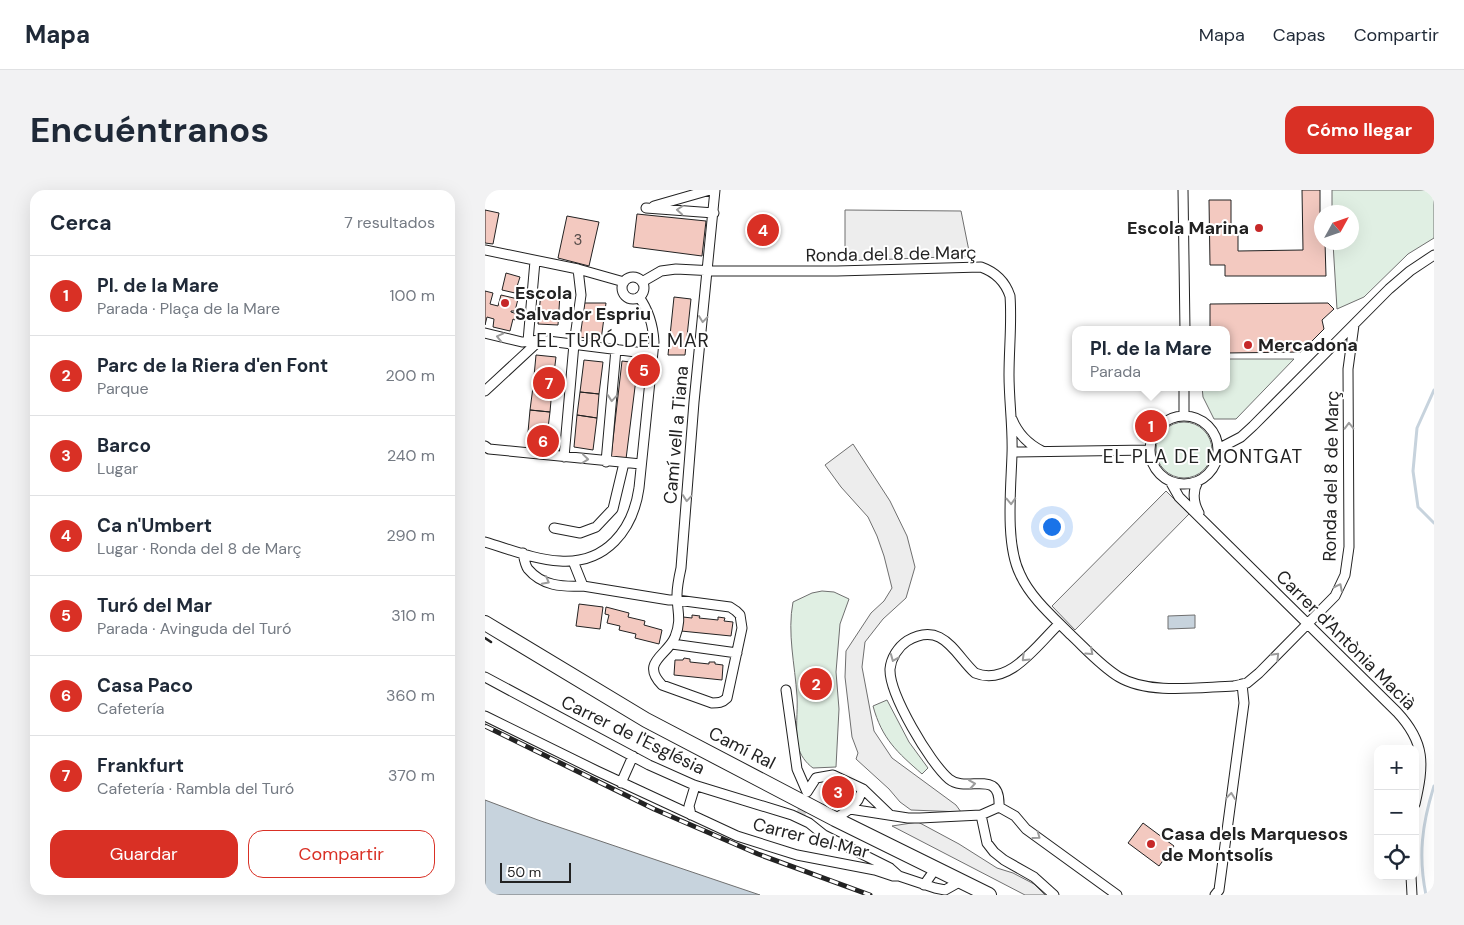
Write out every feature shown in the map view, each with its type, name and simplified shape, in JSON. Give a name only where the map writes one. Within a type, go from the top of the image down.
[{"type":"main road","name":"Camí Ral","points":[[485,623],[646,720],[835,819],[989,895]]},
{"type":"street","points":[[710,190],[647,208],[714,213]]},
{"type":"street","name":"Camí vell a Tiana","points":[[672,644],[680,618],[677,600],[715,190]]},
{"type":"street","points":[[1183,190],[1185,326]]},
{"type":"street","points":[[485,250],[578,268],[624,282]]},
{"type":"street","points":[[1218,450],[1241,437],[1399,280],[1434,255]]},
{"type":"street","points":[[528,341],[535,260]]},
{"type":"street","name":"Ronda del 8 de Març","points":[[642,282],[654,274],[669,269],[837,271],[973,267],[987,269],[1004,282],[1010,296],[1009,375],[1012,452],[1012,541],[1019,574],[1031,592],[1059,624],[1111,671],[1124,680],[1155,688],[1242,684],[1252,680],[1335,596],[1345,575],[1349,557],[1348,369],[1354,325]]},
{"type":"street","points":[[564,457],[574,344],[581,295],[578,268]]},
{"type":"street","points":[[634,277],[642,282],[644,289],[639,297],[626,296],[623,289],[624,282],[628,278],[634,277]]},
{"type":"street","points":[[485,542],[549,560],[573,561],[594,555],[606,549],[623,533],[633,516],[637,504],[652,354],[652,325],[639,297]]},
{"type":"street","points":[[485,333],[521,342],[540,340],[652,354]]},
{"type":"street","points":[[485,390],[540,340]]},
{"type":"street","points":[[606,462],[616,349]]},
{"type":"street","points":[[1184,391],[1184,415]]},
{"type":"street","points":[[1184,415],[1201,420],[1209,428],[1215,438],[1218,450],[1216,463],[1212,470],[1198,481],[1180,484],[1165,478],[1155,468],[1149,450],[1156,431],[1174,418],[1184,415]]},
{"type":"street","name":"Ronda del 8 de Març","points":[[1011,416],[1021,435],[1036,448],[1045,452]]},
{"type":"street","points":[[485,446],[489,449],[625,464],[641,464]]},
{"type":"street","points":[[1012,452],[1149,450]]},
{"type":"street","points":[[555,528],[580,533],[596,527],[613,509],[625,464]]},
{"type":"street","name":"Carrer d'Antònia Macià","points":[[1170,481],[1179,497],[1409,726],[1418,744],[1421,762],[1418,790]]},
{"type":"street","name":"Carrer d'Antònia Macià","points":[[1198,481],[1194,487],[1194,501],[1203,520]]},
{"type":"street","points":[[523,553],[526,568],[539,578],[556,586],[583,586],[730,608],[736,611],[742,621],[737,653],[727,698],[719,703],[712,703],[662,684],[656,679],[653,671],[654,664],[672,644],[737,653]]},
{"type":"street","points":[[573,561],[583,586]]},
{"type":"street","points":[[999,807],[998,793],[992,786],[984,782],[958,784],[948,778],[931,756],[910,724],[894,687],[890,670],[892,662],[902,645],[913,638],[937,637],[950,644],[975,673],[996,676],[1016,666],[1059,624]]},
{"type":"street","name":"Carrer de l'Església","points":[[485,677],[633,756],[695,786],[801,817],[824,835],[891,868],[899,876]]},
{"type":"street","points":[[1215,895],[1219,890],[1241,723],[1242,684]]},
{"type":"street","points":[[786,690],[797,770],[807,792],[816,778],[833,775],[863,789],[890,816]]},
{"type":"street","name":"Carrer del Mar","points":[[485,716],[621,783],[737,836],[797,855],[899,876],[924,886],[945,890],[961,881]]},
{"type":"street","points":[[621,783],[633,756]]},
{"type":"street","points":[[691,816],[689,806],[695,786]]},
{"type":"street","points":[[835,819],[850,809],[858,800],[863,789]]},
{"type":"street","points":[[850,809],[890,816],[920,818],[981,815],[999,807]]},
{"type":"street","points":[[999,807],[1015,816],[1026,829],[1117,895]]},
{"type":"street","points":[[981,815],[987,842],[994,852],[1003,860],[1034,877],[1054,895]]},
{"type":"street","points":[[924,886],[935,868]]},
{"type":"street","points":[[1411,880],[1412,895]]},
{"type":"green space","points":[[1332,190],[1434,190],[1434,238],[1408,254],[1364,297],[1337,309],[1333,250],[1359,250],[1359,205],[1332,205]]},
{"type":"green space","points":[[1230,359],[1294,359],[1236,419],[1214,419],[1203,397],[1202,391],[1230,391]]},
{"type":"green space","points":[[1184,422],[1199,427],[1207,435],[1212,450],[1207,465],[1199,473],[1184,478],[1169,473],[1161,465],[1156,450],[1161,435],[1169,427]]},
{"type":"green space","points":[[822,591],[834,592],[849,599],[840,624],[836,672],[839,709],[836,767],[813,768],[800,753],[798,746],[797,696],[791,637],[791,614],[793,602],[812,593]]},
{"type":"green space","points":[[887,700],[909,742],[928,768],[922,774],[898,752],[881,727],[873,706]]},
{"type":"shaded area","points":[[845,210],[961,211],[970,256],[845,261]]},
{"type":"shaded area","points":[[853,444],[890,501],[907,536],[915,567],[906,598],[883,619],[865,642],[862,667],[874,731],[892,758],[956,805],[961,812],[911,810],[900,802],[889,789],[856,759],[858,753],[852,737],[845,677],[846,651],[871,613],[884,601],[892,588],[884,556],[868,517],[841,487],[825,465]]},
{"type":"shaded area","points":[[1166,491],[1189,514],[1075,630],[1052,606]]},
{"type":"shaded area","points":[[1195,615],[1195,628],[1168,629],[1168,616]]},
{"type":"shaded area","points":[[485,800],[538,820],[760,895],[485,895]]},
{"type":"shaded area","points":[[918,822],[959,844],[997,868],[1013,873],[1034,884],[1045,895],[1025,895],[892,826]]},
{"type":"building","points":[[1302,190],[1320,190],[1320,205],[1314,205],[1314,250],[1325,250],[1326,276],[1225,276],[1225,265],[1210,265],[1209,200],[1231,200],[1231,233],[1238,233],[1238,251],[1303,250]]},
{"type":"building","points":[[485,210],[499,213],[493,244],[485,243]]},
{"type":"building","points":[[637,214],[706,221],[702,256],[633,247]]},
{"type":"building","points":[[759,214],[778,228],[769,245],[747,232]]},
{"type":"building","points":[[567,216],[599,222],[589,266],[558,258]]},
{"type":"building","points":[[506,273],[520,277],[515,293],[502,290]]},
{"type":"building","points":[[485,291],[493,293],[490,304],[498,306],[501,295],[518,299],[515,311],[511,311],[517,314],[515,320],[513,319],[510,331],[493,327],[494,319],[487,317],[485,325]]},
{"type":"building","points":[[541,292],[560,294],[558,325],[538,324]]},
{"type":"building","points":[[674,297],[691,299],[685,355],[668,355]]},
{"type":"building","points":[[580,303],[606,303],[601,340],[579,337]]},
{"type":"building","name":"Mercadona","points":[[1328,303],[1334,309],[1322,320],[1324,329],[1301,352],[1230,353],[1230,326],[1210,326],[1210,304]]},
{"type":"building","points":[[536,355],[556,357],[552,389],[533,387]]},
{"type":"building","points":[[584,360],[603,362],[599,394],[580,392]]},
{"type":"building","points":[[622,361],[638,363],[626,459],[611,457]]},
{"type":"building","points":[[533,387],[552,389],[550,412],[530,410]]},
{"type":"building","points":[[580,392],[599,394],[597,418],[577,415]]},
{"type":"building","points":[[530,410],[550,412],[546,444],[527,443]]},
{"type":"building","points":[[577,415],[597,418],[593,450],[574,447]]},
{"type":"building","points":[[579,604],[603,607],[600,629],[576,626]]},
{"type":"building","points":[[606,607],[629,613],[628,617],[645,621],[644,625],[662,630],[659,644],[635,638],[636,634],[619,630],[620,626],[607,623],[609,615],[605,614]]},
{"type":"building","points":[[692,615],[700,616],[699,618],[718,620],[718,617],[725,618],[724,621],[733,622],[731,636],[681,631],[683,617],[692,618]]},
{"type":"building","points":[[684,658],[690,659],[690,662],[709,664],[709,662],[715,662],[715,664],[723,665],[722,680],[674,675],[675,660],[683,660]]},
{"type":"building","name":"Casa dels Marquesos de Montsolís","points":[[1143,823],[1174,846],[1159,866],[1128,843]]},
{"type":"waterway","points":[[1434,390],[1417,428],[1413,471],[1418,507],[1434,523]]},
{"type":"waterway","points":[[1426,895],[1422,853],[1424,827],[1434,786]]},
{"type":"tunnel","points":[[801,814],[805,799]]},
{"type":"railway","points":[[485,726],[654,809],[758,854],[870,895]]},
{"type":"wall","points":[[485,638],[491,642]]},
{"type":"place","name":"Escola Marina","points":[[1259,228]]},
{"type":"place","name":"Ca n'Umbert","points":[[763,230]]},
{"type":"place","name":"Escola Salvador Espriu","points":[[505,303]]},
{"type":"place","name":"Mercadona","points":[[1248,345]]},
{"type":"place","name":"Turó del Mar","points":[[644,370]]},
{"type":"place","name":"Frankfurt","points":[[549,383]]},
{"type":"place","name":"Pl. de la Mare","points":[[1151,426]]},
{"type":"place","name":"Casa Paco","points":[[543,441]]},
{"type":"place","name":"Parc de la Riera d'en Font","points":[[816,684]]},
{"type":"place","name":"Barco","points":[[838,792]]},
{"type":"place","name":"Casa dels Marquesos de Montsolís","points":[[1151,844]]},
{"type":"district","name":"EL TURÓ DEL MAR","points":[[623,340]]},
{"type":"district","name":"EL PLA DE MONTGAT","points":[[1203,456]]}]
